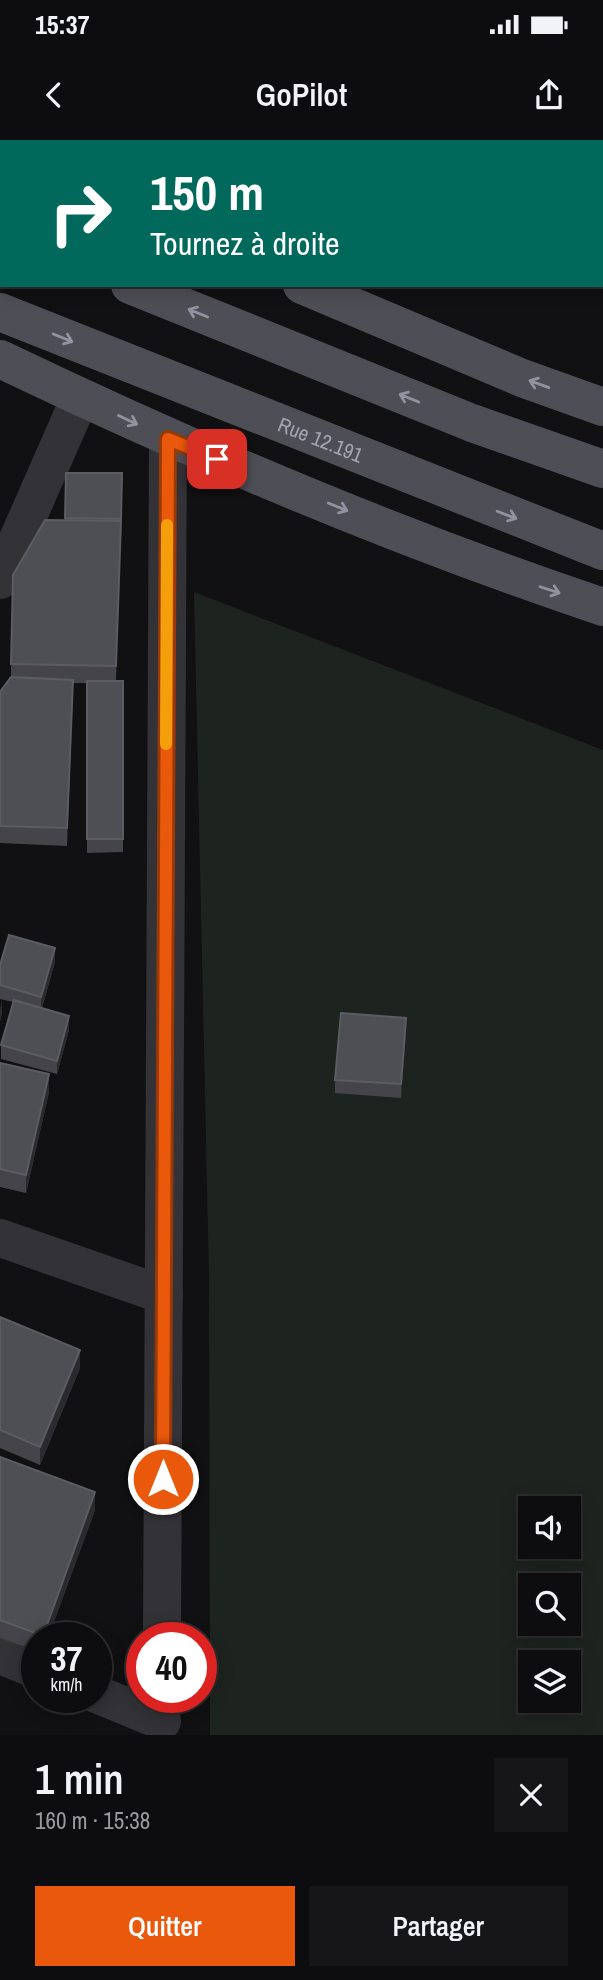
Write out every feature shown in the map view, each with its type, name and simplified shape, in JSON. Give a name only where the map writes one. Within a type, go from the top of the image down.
[{"type":"main road","points":[[135,287],[472,423],[603,468]]},
{"type":"main road","points":[[307,287],[522,378],[603,407]]},
{"type":"main road","name":"Rue 12.191","points":[[0,313],[603,551]]},
{"type":"main road","points":[[0,359],[168,439],[516,578],[603,607]]},
{"type":"street","points":[[0,580],[80,398]]},
{"type":"street","points":[[162,1622],[168,439]]},
{"type":"street","points":[[0,1238],[164,1294]]},
{"type":"street","points":[[0,1655],[21,1664]]},
{"type":"street","points":[[112,1700],[162,1718]]},
{"type":"shaded area","points":[[194,592],[603,750],[603,1735],[210,1735],[210,1713],[217,1713],[217,1622],[210,1622],[209,1278]]},
{"type":"building","points":[[66,473],[122,473],[121,519],[65,518]]},
{"type":"building","points":[[45,520],[121,521],[116,666],[11,664],[13,575]]},
{"type":"building","points":[[11,677],[73,680],[67,828],[0,826],[0,692]]},
{"type":"building","points":[[87,681],[123,681],[123,839],[87,839]]},
{"type":"building","points":[[9,935],[55,948],[41,997],[0,985],[0,965]]},
{"type":"building","points":[[14,1000],[69,1016],[57,1061],[1,1045]]},
{"type":"building","points":[[341,1013],[406,1018],[401,1084],[335,1080]]},
{"type":"building","points":[[0,1063],[49,1074],[26,1175],[0,1169]]},
{"type":"building","points":[[0,1317],[80,1350],[40,1447],[0,1430]]},
{"type":"building","points":[[0,1457],[95,1492],[48,1622],[21,1622],[21,1628],[0,1620]]},
{"type":"slow traffic","points":[[166,744],[167,525]]},
{"type":"route","points":[[163,1479],[168,439],[217,459]]}]
